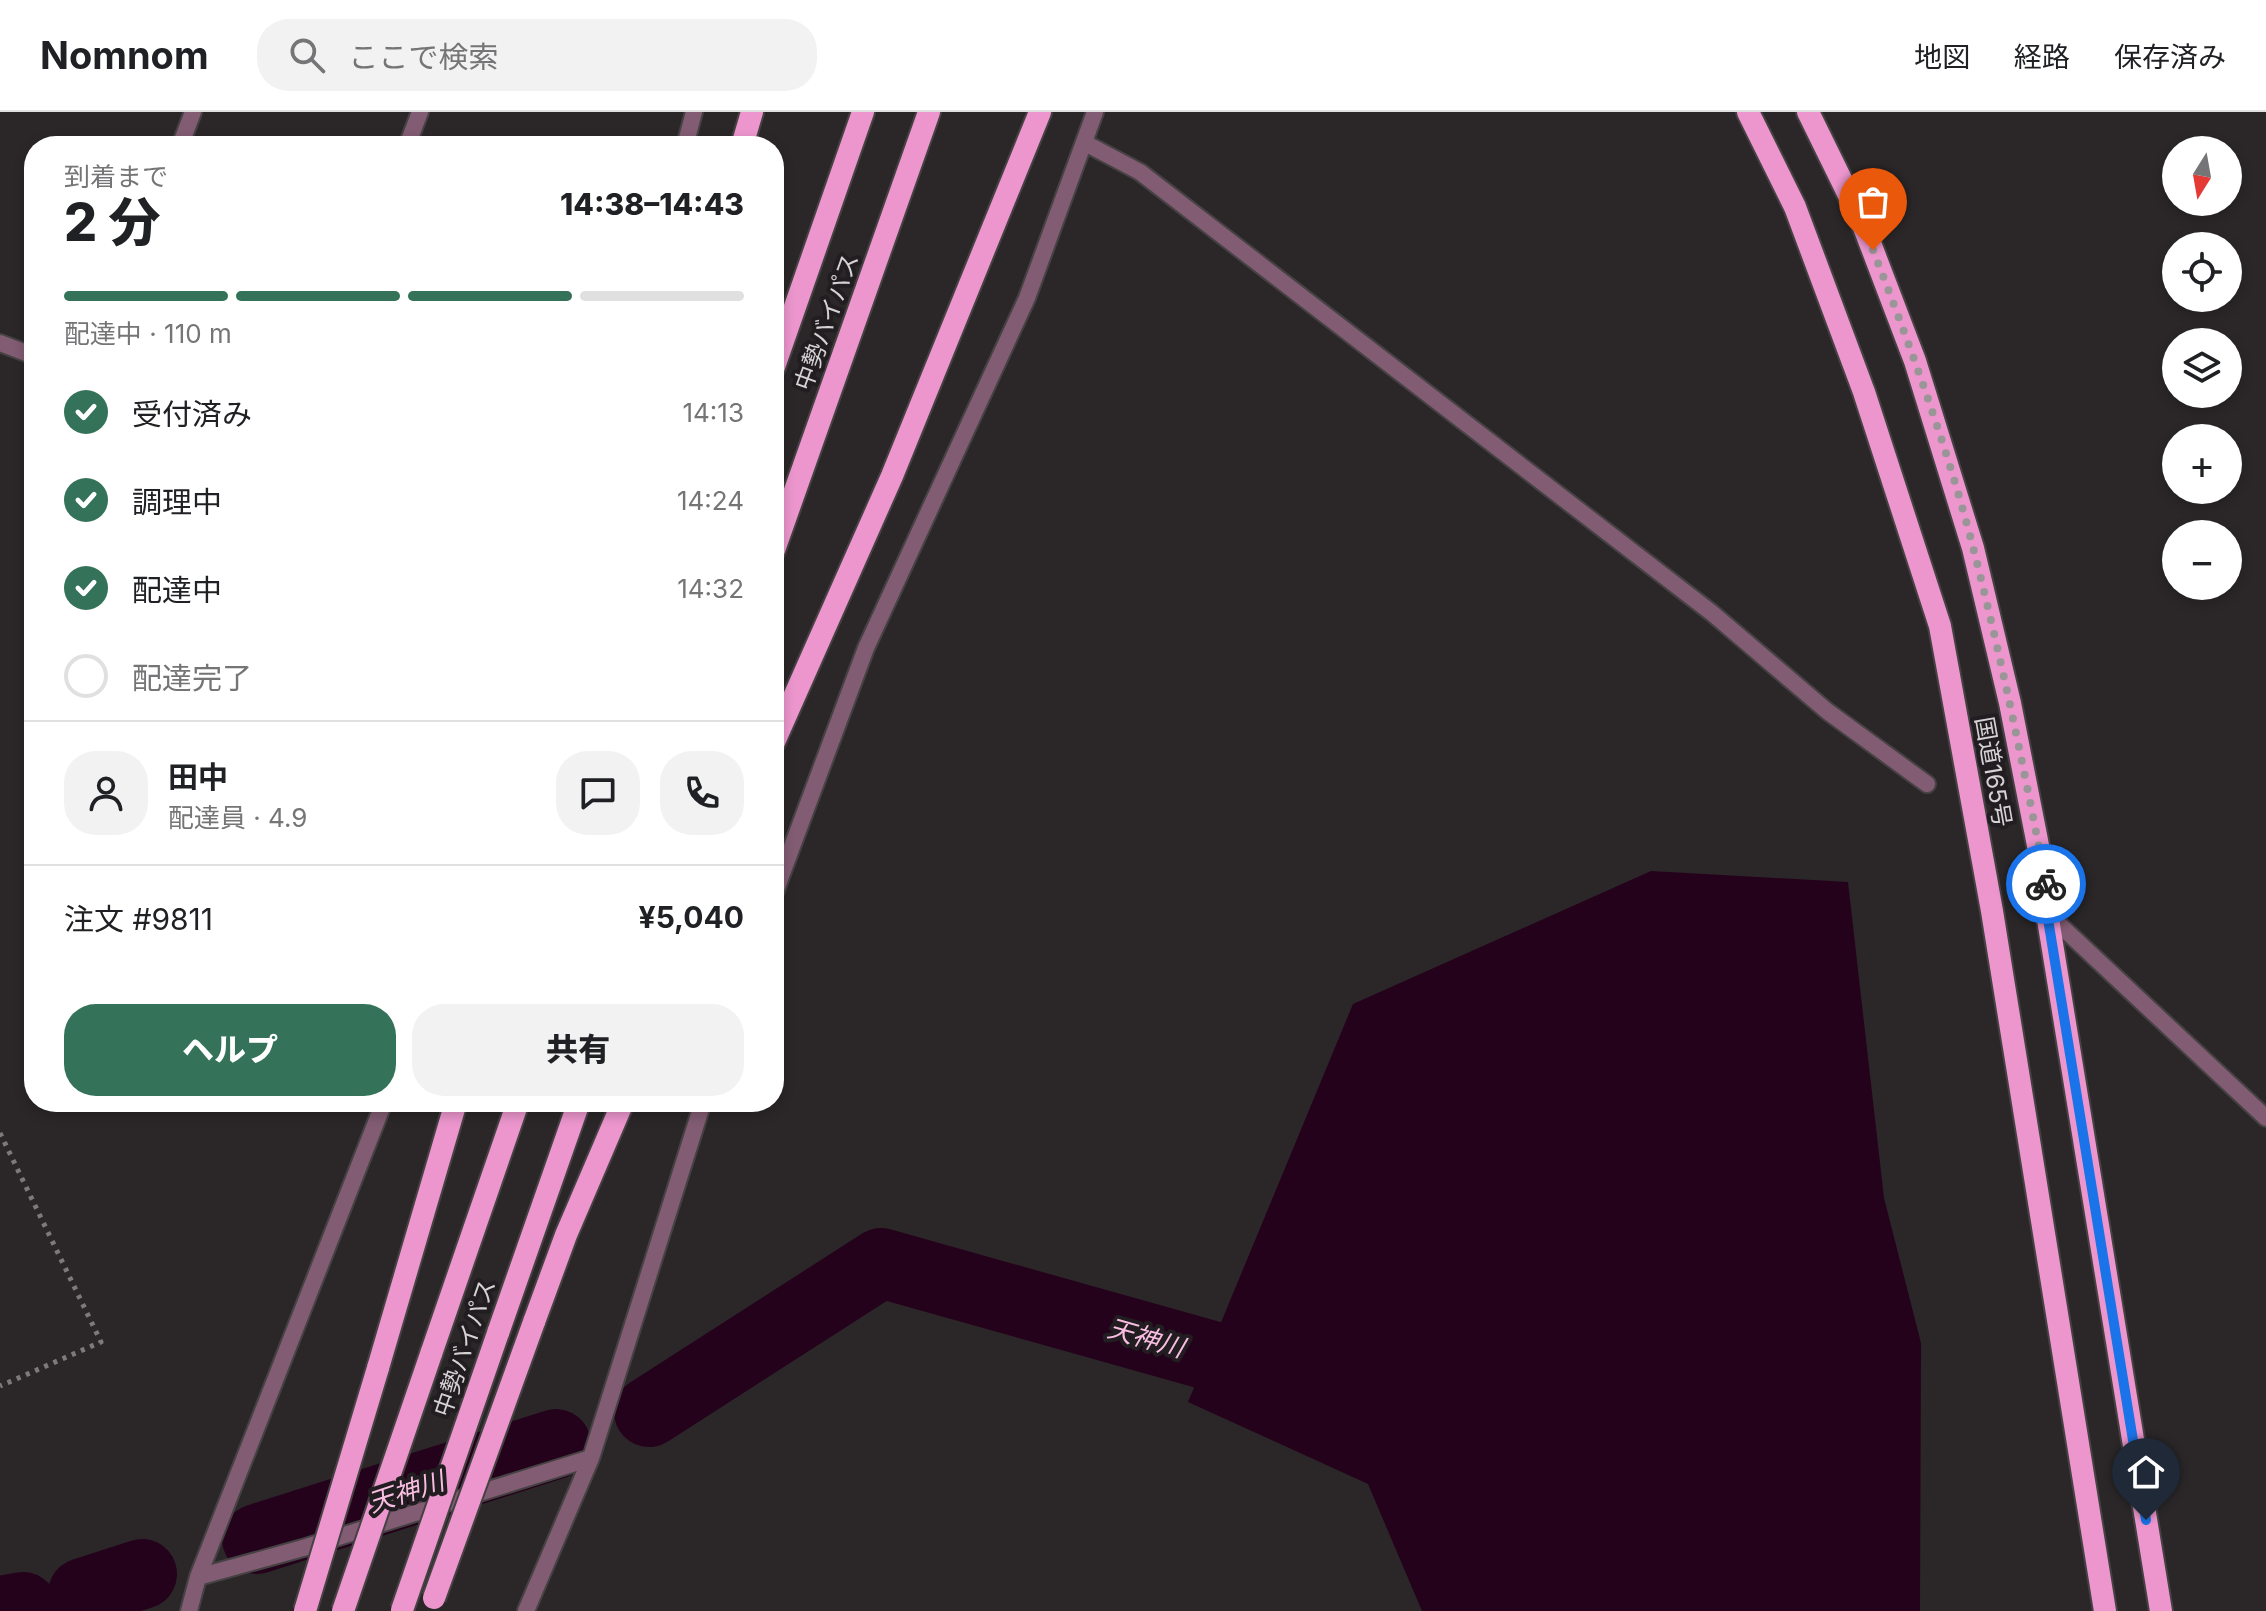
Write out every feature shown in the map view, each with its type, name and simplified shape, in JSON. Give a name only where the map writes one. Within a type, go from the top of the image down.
[{"type":"highway","points":[[745,136],[752,112]]},
{"type":"highway","name":"中勢バイパス","points":[[784,338],[863,112]]},
{"type":"highway","name":"中勢バイパス","points":[[784,522],[929,112]]},
{"type":"highway","points":[[784,719],[892,476],[1040,112]]},
{"type":"highway","name":"国道165号","points":[[1748,112],[1795,207],[1864,392],[1940,626],[1992,911],[2105,1611]]},
{"type":"highway","name":"国道165号","points":[[1808,112],[1862,222],[1910,347],[1973,548],[2010,703],[2046,886],[2047,913],[2161,1611]]},
{"type":"highway","points":[[305,1611],[453,1112]]},
{"type":"highway","name":"中勢バイパス","points":[[343,1611],[515,1112]]},
{"type":"highway","name":"中勢バイパス","points":[[401,1610],[575,1112]]},
{"type":"highway","points":[[429,1611],[566,1235],[619,1112]]},
{"type":"street","points":[[184,136],[193,112]]},
{"type":"street","points":[[411,136],[420,112]]},
{"type":"street","points":[[688,136],[694,112]]},
{"type":"street","points":[[784,868],[866,648],[1027,298],[1095,112]]},
{"type":"street","points":[[1085,143],[1140,172],[1712,613],[1827,711],[1927,784]]},
{"type":"street","points":[[0,343],[24,352]]},
{"type":"street","points":[[2047,913],[2266,1118]]},
{"type":"street","points":[[189,1611],[198,1577],[380,1112]]},
{"type":"street","points":[[526,1611],[591,1458],[700,1112]]},
{"type":"street","points":[[198,1577],[303,1548],[591,1458]]},
{"type":"path","points":[[0,1133],[101,1342],[0,1386]]},
{"type":"shaded area","points":[[1651,871],[1848,882],[1884,1198],[1921,1343],[1920,1611],[1422,1611],[1368,1484],[1188,1402],[1353,1004]]},
{"type":"waterway","name":"天神川","points":[[649,1412],[881,1263],[1301,1381]]},
{"type":"waterway","name":"天神川","points":[[257,1539],[556,1444]]},
{"type":"waterway","name":"天神川","points":[[83,1593],[142,1574]]},
{"type":"waterway","name":"天神川","points":[[0,1611],[23,1607]]},
{"type":"way so far","points":[[1873,250],[1915,361],[1973,548],[2010,703],[2046,884]]},
{"type":"route","points":[[2046,884],[2047,913],[2146,1520]]}]
